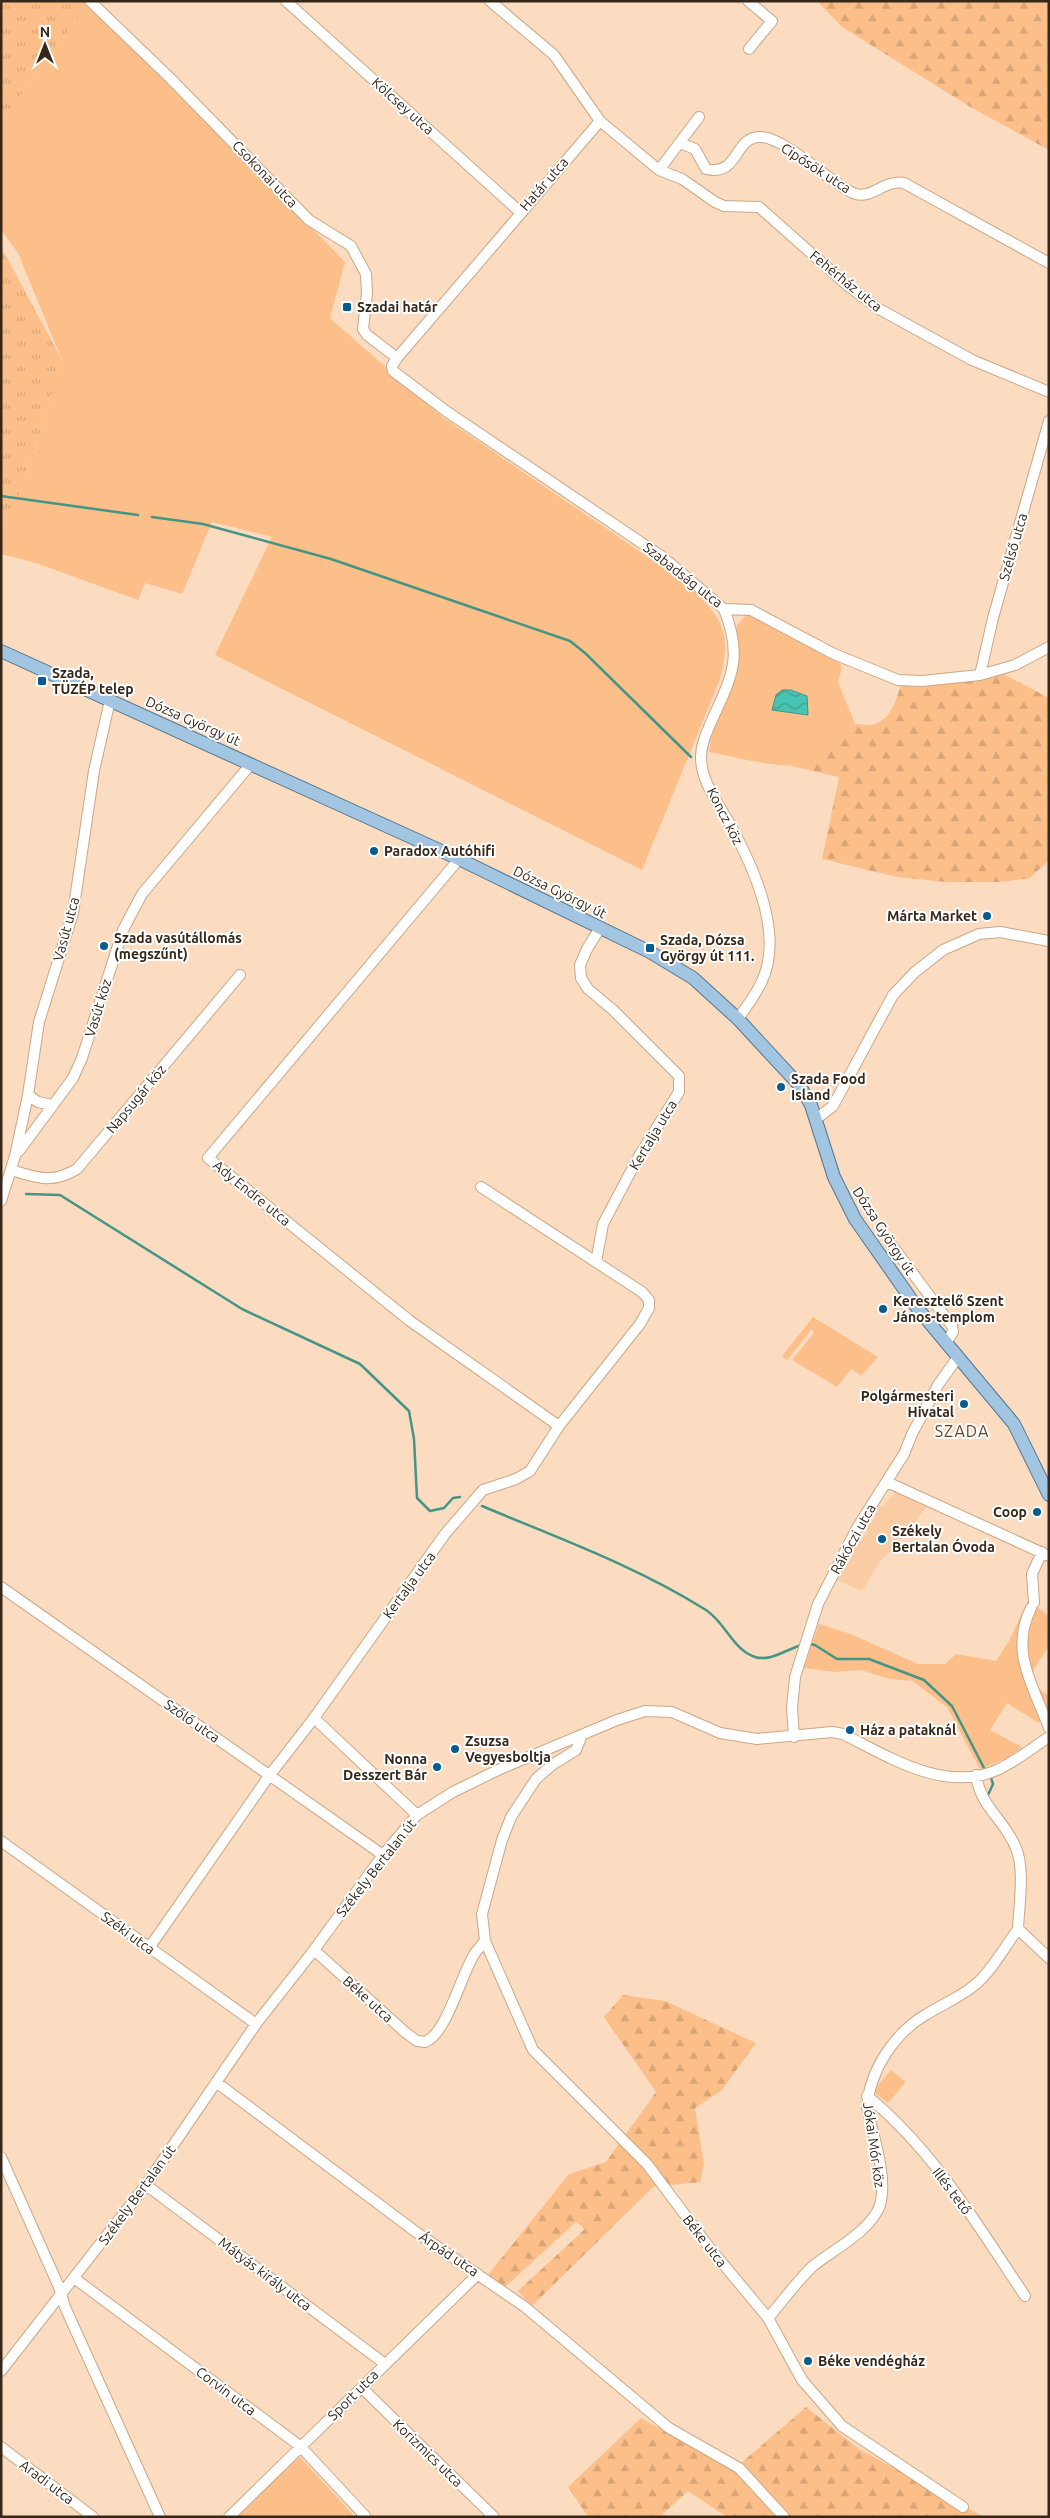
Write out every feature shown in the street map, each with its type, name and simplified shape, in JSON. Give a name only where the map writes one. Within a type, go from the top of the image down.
[{"type":"main road","name":"Dózsa György út","points":[[1,651],[459,859],[650,952],[693,978],[738,1019],[800,1086],[816,1119],[834,1177],[855,1219],[918,1309],[1014,1424],[1049,1495]]},
{"type":"street","name":"Csokonai utca","points":[[91,1],[169,77],[309,220],[351,246],[366,274],[367,293],[362,329],[366,335],[397,358]]},
{"type":"street","name":"Kölcsey utca","points":[[286,1],[520,212]]},
{"type":"street","points":[[490,1],[554,55],[600,121],[659,170],[699,117]]},
{"type":"street","points":[[748,1],[772,21],[749,49]]},
{"type":"street","name":"Határ utca","points":[[397,358],[473,271],[520,212],[600,121]]},
{"type":"street","name":"Cipősök utca","points":[[680,143],[695,149],[706,169],[718,171],[730,165],[746,142],[760,137],[770,139],[810,163],[851,192],[868,194],[892,182],[904,183],[1049,263]]},
{"type":"street","name":"Fehérház utca","points":[[659,170],[682,178],[724,206],[759,207],[847,285],[879,309],[972,360],[1049,392]]},
{"type":"street","name":"Szabadság utca","points":[[397,358],[392,366],[393,370],[446,411],[672,564],[724,609],[751,610],[834,654],[898,680],[922,681],[980,675],[1015,665],[1049,647]]},
{"type":"street","name":"Szélső utca","points":[[980,675],[993,618],[1049,421]]},
{"type":"street","name":"Koncz köz","points":[[724,609],[733,640],[734,666],[705,735],[702,748],[702,765],[710,792],[731,826],[759,888],[767,914],[770,935],[770,951],[763,980],[738,1019]]},
{"type":"street","name":"Vasút utca","points":[[1,1201],[15,1156],[28,1095],[39,1022],[73,913],[94,771],[110,700]]},
{"type":"street","name":"Vasút köz","points":[[15,1156],[73,1078],[82,1058],[123,930],[132,909],[142,894],[251,764]]},
{"type":"street","name":"Ady Endre utca","points":[[459,859],[208,1158],[410,1321],[559,1426]]},
{"type":"street","name":"Kertalja utca","points":[[596,1262],[603,1224],[639,1156],[679,1092],[680,1083],[679,1076],[613,1010],[588,989],[582,978],[580,965],[600,928]]},
{"type":"street","points":[[816,1119],[833,1106],[894,995],[915,972],[943,950],[979,934],[1000,932],[1049,941]]},
{"type":"street","name":"Napsugár köz","points":[[11,1170],[32,1176],[56,1179],[76,1169],[240,975]]},
{"type":"street","points":[[28,1095],[38,1102],[52,1105]]},
{"type":"street","name":"Kertalja utca","points":[[150,1948],[269,1776],[314,1718],[445,1534],[483,1490],[516,1479],[530,1471],[559,1426],[640,1324],[649,1308],[649,1300],[642,1292],[481,1187]]},
{"type":"street","name":"Dózsa György út","points":[[891,1244],[952,1326],[953,1332],[946,1344]]},
{"type":"street","name":"Rákóczi utca","points":[[794,1737],[792,1694],[801,1653],[818,1604],[858,1528],[904,1454],[912,1434],[938,1385],[958,1357]]},
{"type":"street","points":[[887,1482],[1041,1552],[1032,1574],[1032,1606],[1023,1629],[1025,1670],[1049,1728]]},
{"type":"street","name":"Szőlő utca","points":[[1,1587],[383,1855]]},
{"type":"street","name":"Székely Bertalan út","points":[[1,2372],[146,2185],[256,2024],[314,1950],[383,1855],[417,1815],[452,1792],[500,1769],[634,1713],[653,1710],[672,1712],[702,1727],[737,1737],[757,1739],[832,1732],[843,1734],[910,1768],[926,1773],[976,1776],[1006,1765],[1049,1737]]},
{"type":"street","points":[[314,1718],[417,1815]]},
{"type":"street","name":"Béke utca","points":[[582,1735],[576,1750],[552,1765],[536,1779],[511,1817],[483,1908],[481,1921],[485,1941],[533,2050],[647,2164],[709,2247],[768,2318],[802,2380],[842,2426],[963,2507]]},
{"type":"street","points":[[976,1776],[979,1792],[1006,1828],[1017,1850],[1020,1867],[1018,1929],[1049,1958]]},
{"type":"street","name":"Széki utca","points":[[1,1841],[256,2024]]},
{"type":"street","name":"Jókai Mór köz","points":[[768,2318],[812,2267],[848,2242],[873,2218],[880,2205],[882,2186],[866,2108],[867,2096],[877,2070],[894,2042],[925,2014],[956,1999],[978,1983],[1018,1929]]},
{"type":"street","name":"Béke utca","points":[[314,1950],[406,2033],[417,2041],[425,2042],[434,2037],[474,1954],[485,1941]]},
{"type":"street","name":"Árpád utca","points":[[216,2082],[416,2232],[525,2307],[669,2428],[740,2468],[784,2517]]},
{"type":"street","name":"Illés tető","points":[[867,2096],[892,2116],[957,2195],[1025,2296]]},
{"type":"street","points":[[1,2158],[61,2293],[65,2307],[160,2517]]},
{"type":"street","name":"Mátyás király utca","points":[[146,2185],[385,2364]]},
{"type":"street","name":"Sport utca","points":[[229,2517],[478,2274]]},
{"type":"street","name":"Corvin utca","points":[[74,2278],[300,2446],[366,2517]]},
{"type":"street","name":"Korizmics utca","points":[[362,2388],[494,2517]]},
{"type":"street","name":"Aradi utca","points":[[1,2448],[92,2517]]},
{"type":"shaded area","name":"Székely Bertalan Óvoda","points":[[896,1489],[928,1505],[879,1563],[862,1591],[837,1580],[857,1538],[861,1540],[868,1531],[863,1527],[866,1521],[871,1523],[876,1513],[873,1511],[877,1504],[883,1507],[891,1496],[893,1497]]},
{"type":"green space","points":[[1,1],[91,2],[1,121]]},
{"type":"green space","points":[[817,1],[1049,1],[1049,150],[972,108],[842,27]]},
{"type":"green space","points":[[91,2],[345,262],[330,318],[441,416],[692,587],[718,619],[725,639],[724,663],[720,679],[642,870],[215,655],[272,537],[212,522],[182,594],[145,583],[138,600],[36,563],[1,554],[1,530],[24,485],[62,360],[18,253],[1,230],[1,121]]},
{"type":"green space","points":[[1,247],[62,360],[24,485],[1,530]]},
{"type":"green space","points":[[747,614],[753,614],[840,663],[842,668],[838,682],[855,724],[836,746],[819,759],[801,765],[775,765],[709,752],[714,730],[738,668],[737,625]]},
{"type":"green space","points":[[994,669],[1049,698],[1049,860],[1030,878],[1001,882],[946,882],[897,877],[822,859],[839,777],[791,766],[820,757],[828,752],[855,724],[871,725],[881,721],[890,712],[902,681],[938,684],[959,681]]},
{"type":"green space","points":[[813,1317],[878,1357],[861,1376],[851,1369],[837,1387],[792,1360],[814,1333],[812,1329],[787,1360],[782,1356]]},
{"type":"green space","points":[[1028,1600],[1049,1616],[1049,1646],[1030,1675],[1032,1683],[1049,1696],[1049,1717],[1039,1723],[1007,1703],[990,1730],[1022,1747],[1008,1758],[980,1769],[947,1707],[910,1679],[909,1681],[886,1678],[861,1670],[835,1672],[804,1668],[819,1624],[853,1635],[918,1664],[945,1664],[956,1654],[996,1661],[1009,1641]]},
{"type":"green space","points":[[623,1995],[665,2001],[756,2043],[721,2091],[695,2108],[704,2165],[700,2182],[653,2187],[532,2306],[518,2291],[585,2229],[576,2222],[505,2287],[487,2276],[569,2174],[606,2162],[656,2092],[604,2017]]},
{"type":"green space","points":[[891,2070],[906,2082],[888,2103],[873,2091]]},
{"type":"green space","points":[[806,2407],[859,2449],[984,2517],[727,2517],[688,2491],[660,2517],[588,2517],[568,2487],[641,2418],[734,2469]]},
{"type":"green space","points":[[300,2457],[355,2517],[235,2517]]},
{"type":"water","points":[[782,690],[791,690],[807,696],[808,715],[772,710],[776,695]]},
{"type":"waterway","points":[[1,496],[138,515]]},
{"type":"waterway","points":[[152,517],[203,524],[331,559],[570,641],[585,653],[691,757]]},
{"type":"waterway","points":[[26,1194],[60,1195],[242,1309],[360,1364],[409,1411],[414,1439],[417,1498],[430,1511],[444,1508],[453,1498],[460,1497]]},
{"type":"waterway","points":[[482,1506],[624,1566],[679,1594],[713,1615],[735,1642],[747,1653],[755,1657],[767,1658],[802,1645]]},
{"type":"waterway","points":[[810,1644],[815,1645],[837,1659],[869,1659],[924,1680],[952,1706],[984,1768]]},
{"type":"waterway","points":[[988,1795],[993,1784],[991,1778]]},
{"type":"place","name":"Szadai határ","points":[[347,307]]},
{"type":"place","name":"Szada, TÜZÉP telep","points":[[42,681]]},
{"type":"place","name":"Paradox Autóhifi","points":[[374,851]]},
{"type":"place","name":"Márta Market","points":[[987,916]]},
{"type":"place","name":"Szada vasútállomás (megszűnt)","points":[[104,946]]},
{"type":"place","name":"Szada, Dózsa György út 111.","points":[[650,948]]},
{"type":"place","name":"Szada Food Island","points":[[781,1087]]},
{"type":"place","name":"Keresztelő Szent János-templom","points":[[883,1309]]},
{"type":"place","name":"Polgármesteri Hivatal","points":[[964,1404]]},
{"type":"place","name":"Coop","points":[[1037,1512]]},
{"type":"place","name":"Székely Bertalan Óvoda","points":[[882,1539]]},
{"type":"place","name":"Ház a pataknál","points":[[850,1730]]},
{"type":"place","name":"Zsuzsa Vegyesboltja","points":[[455,1749]]},
{"type":"place","name":"Nonna Desszert Bár","points":[[437,1767]]},
{"type":"place","name":"Béke vendégház","points":[[808,2361]]},
{"type":"district","name":"SZADA","points":[[962,1431]]}]
